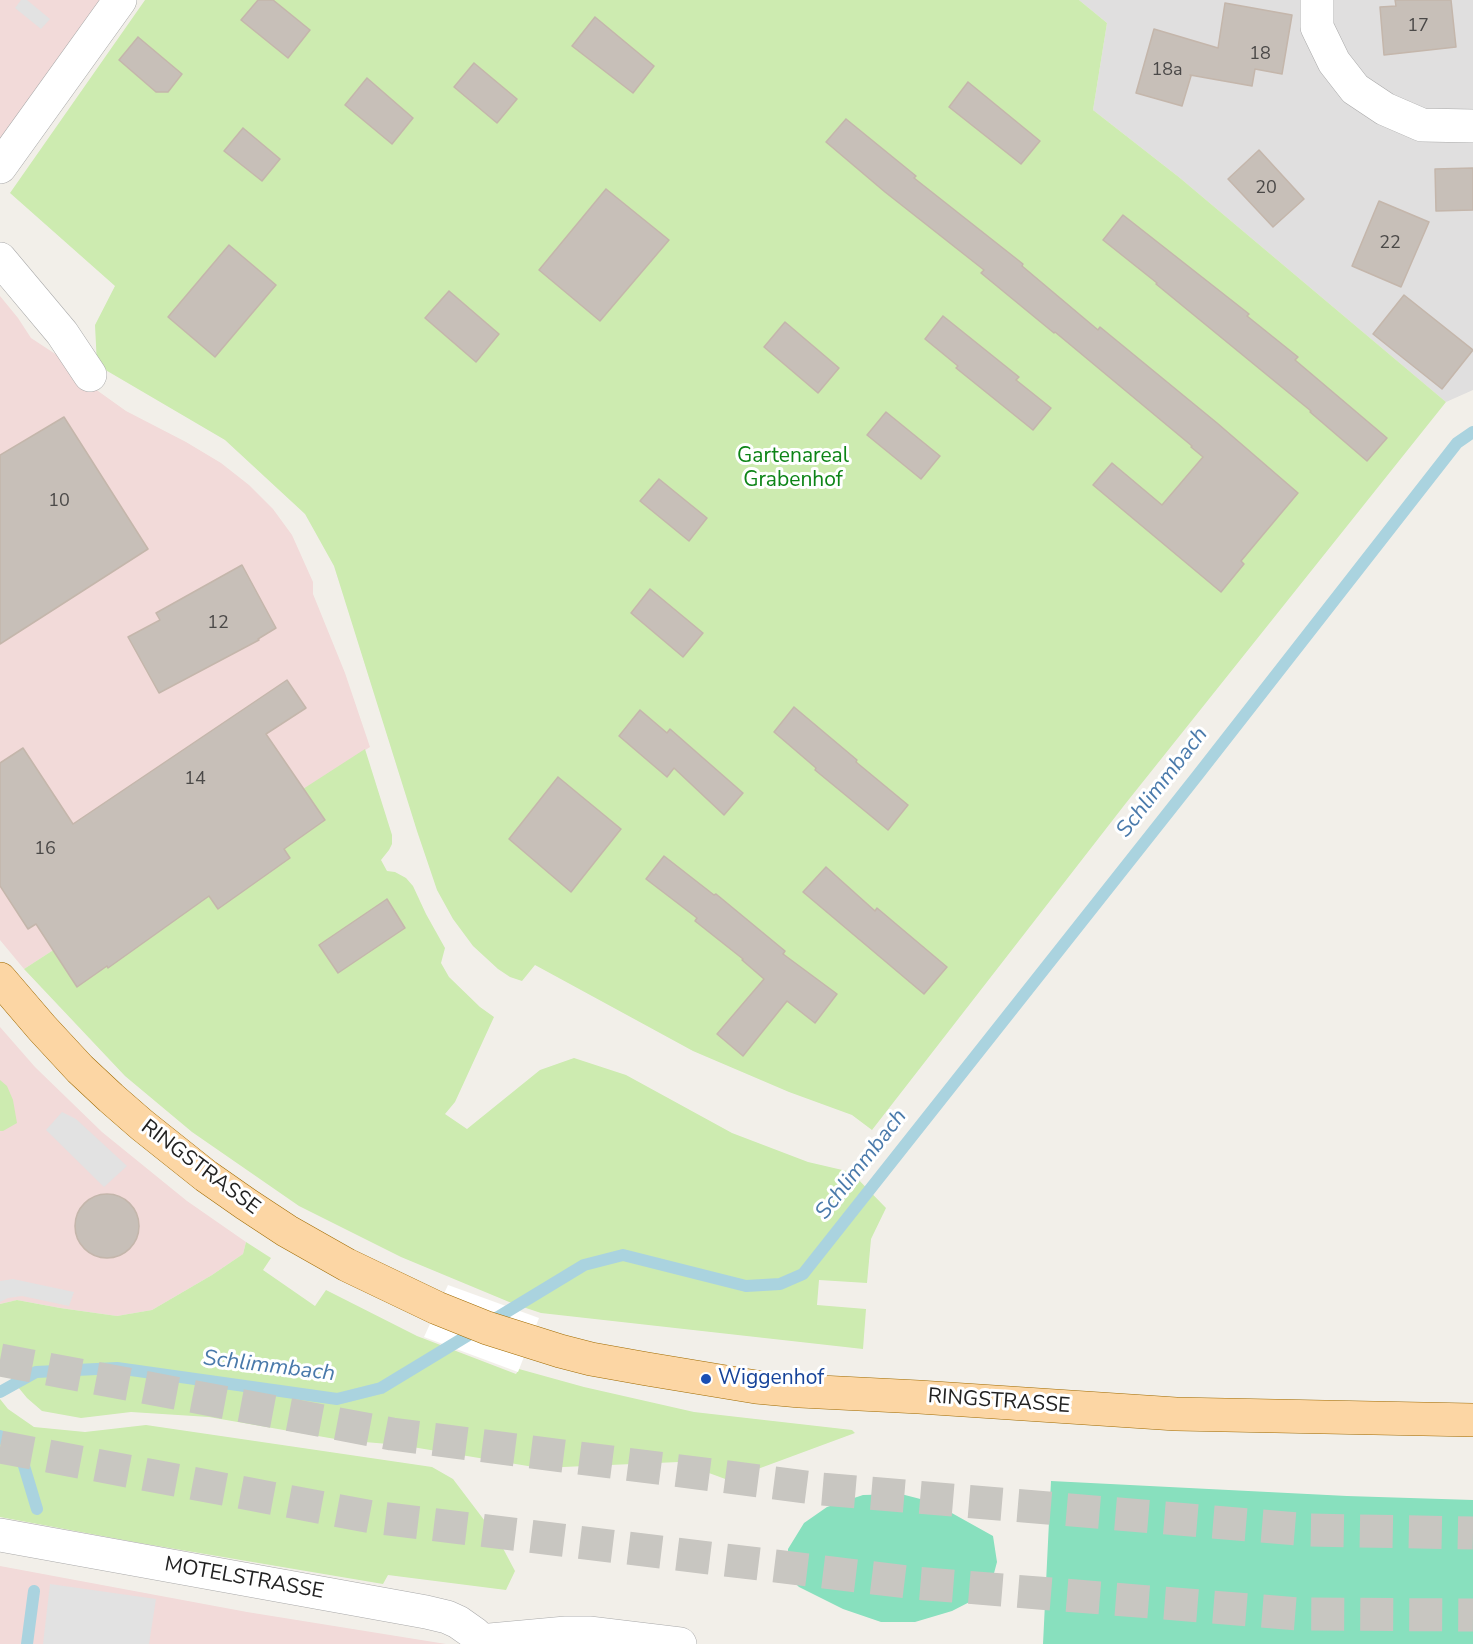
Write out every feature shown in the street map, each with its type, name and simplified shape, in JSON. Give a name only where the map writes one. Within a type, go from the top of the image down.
[{"type":"main road","name":"RINGSTRASSE","points":[[0,979],[80,1069],[142,1125],[206,1176],[287,1230],[347,1265],[437,1308],[530,1342],[602,1362],[756,1387],[800,1391],[1176,1414],[1473,1420]]},
{"type":"street","points":[[0,167],[120,0]]},
{"type":"street","points":[[1317,0],[1317,27],[1334,62],[1355,89],[1385,109],[1422,125],[1473,126]]},
{"type":"street","points":[[0,259],[62,333],[90,375]]},
{"type":"street","name":"MOTELSTRASSE","points":[[0,1535],[426,1612],[458,1622],[475,1634],[479,1643]]},
{"type":"street","points":[[479,1643],[578,1633],[680,1644]]},
{"type":"shaded area","points":[[0,0],[101,0],[0,140]]},
{"type":"shaded area","points":[[21,0],[27,0],[50,19],[41,29],[15,8]]},
{"type":"shaded area","points":[[1079,0],[1473,0],[1473,390],[1446,402],[1180,178],[1093,110],[1107,23]]},
{"type":"shaded area","points":[[0,296],[31,338],[69,363],[91,386],[126,411],[221,463],[249,485],[273,509],[292,535],[313,582],[313,594],[345,673],[370,747],[24,969],[0,940]]},
{"type":"shaded area","points":[[0,1027],[35,1067],[102,1132],[187,1201],[246,1242],[243,1254],[152,1310],[117,1316],[17,1300],[0,1304]]},
{"type":"shaded area","points":[[62,1112],[76,1119],[127,1166],[104,1187],[46,1130]]},
{"type":"shaded area","points":[[13,1279],[74,1292],[69,1306],[22,1296],[0,1302],[0,1281]]},
{"type":"shaded area","points":[[0,1566],[247,1612],[446,1644],[0,1644]]},
{"type":"shaded area","points":[[50,1584],[156,1599],[149,1644],[43,1644]]},
{"type":"green space","name":"Gartenareal Grabenhof","points":[[145,0],[1079,0],[1107,23],[1093,110],[1180,178],[1446,402],[1126,803],[872,1130],[852,1115],[789,1092],[693,1051],[535,965],[522,981],[510,977],[473,946],[453,919],[437,890],[417,831],[334,566],[305,514],[225,440],[97,365],[95,325],[115,286],[10,193]]},
{"type":"green space","points":[[365,749],[392,835],[392,844],[381,860],[387,871],[395,872],[406,878],[413,886],[445,948],[441,963],[449,977],[480,1007],[494,1017],[455,1102],[445,1114],[467,1129],[540,1070],[574,1058],[626,1075],[732,1133],[808,1162],[851,1172],[886,1208],[871,1239],[867,1283],[819,1280],[817,1305],[866,1309],[863,1349],[541,1313],[401,1257],[299,1206],[192,1132],[125,1076],[24,969]]},
{"type":"green space","points":[[0,1080],[7,1086],[13,1100],[17,1123],[3,1131],[0,1131]]},
{"type":"green space","points":[[246,1242],[271,1258],[263,1270],[315,1306],[326,1290],[417,1336],[516,1374],[519,1369],[584,1387],[694,1412],[852,1430],[855,1433],[728,1480],[679,1462],[540,1468],[400,1445],[341,1440],[209,1417],[131,1412],[81,1418],[42,1411],[27,1398],[0,1365],[0,1304],[17,1300],[117,1316],[152,1310],[243,1254]]},
{"type":"green space","points":[[0,1399],[8,1409],[34,1427],[85,1432],[146,1425],[432,1467],[453,1479],[497,1537],[515,1571],[506,1590],[388,1575],[383,1584],[0,1517]]},
{"type":"green space","points":[[1051,1481],[1473,1500],[1473,1644],[1043,1644]]},
{"type":"green space","points":[[901,1494],[932,1502],[993,1536],[997,1562],[989,1592],[952,1611],[915,1622],[881,1622],[843,1609],[799,1587],[788,1576],[788,1549],[804,1523],[827,1507],[863,1495]]},
{"type":"pier","points":[[448,1285],[539,1318],[518,1372],[424,1337]]},
{"type":"building","points":[[258,0],[273,0],[310,30],[288,58],[241,20]]},
{"type":"building","points":[[1395,0],[1451,0],[1456,47],[1384,55],[1380,7],[1396,6]]},
{"type":"building","points":[[1225,3],[1292,15],[1282,74],[1255,69],[1252,86],[1190,75],[1182,106],[1136,93],[1154,29],[1218,48]]},
{"type":"building","points":[[595,17],[654,66],[633,93],[572,46]]},
{"type":"building","points":[[138,37],[182,74],[168,92],[156,92],[119,60]]},
{"type":"building","points":[[474,63],[517,99],[497,123],[454,87]]},
{"type":"building","points":[[367,78],[413,118],[392,144],[345,105]]},
{"type":"building","points":[[968,82],[1040,141],[1021,164],[949,107]]},
{"type":"building","points":[[846,119],[916,176],[914,178],[1023,264],[1022,266],[1098,330],[1100,327],[1217,423],[1298,493],[1241,561],[1244,564],[1221,592],[1093,485],[1112,463],[1162,505],[1203,457],[981,273],[984,270],[826,142]]},
{"type":"building","points":[[243,128],[280,159],[262,181],[224,151]]},
{"type":"building","points":[[1259,150],[1304,199],[1273,227],[1228,179]]},
{"type":"building","points":[[1473,168],[1473,210],[1436,211],[1435,169]]},
{"type":"building","points":[[606,189],[669,240],[600,321],[539,270]]},
{"type":"building","points":[[1379,201],[1429,222],[1401,287],[1352,266]]},
{"type":"building","points":[[1123,215],[1249,314],[1247,316],[1298,357],[1295,360],[1387,438],[1367,461],[1311,411],[1103,240]]},
{"type":"building","points":[[229,245],[276,285],[215,357],[168,317]]},
{"type":"building","points":[[449,291],[499,334],[476,362],[425,318]]},
{"type":"building","points":[[1404,295],[1473,350],[1442,389],[1373,334]]},
{"type":"building","points":[[943,316],[1019,377],[1016,380],[1051,408],[1033,430],[956,368],[958,366],[925,339]]},
{"type":"building","points":[[785,322],[839,368],[818,393],[764,347]]},
{"type":"building","points":[[886,412],[940,456],[921,479],[867,435]]},
{"type":"building","points":[[64,417],[148,549],[0,644],[0,455]]},
{"type":"building","points":[[659,479],[707,518],[689,541],[640,501]]},
{"type":"building","points":[[242,565],[276,628],[259,640],[159,693],[128,637],[160,620],[156,613]]},
{"type":"building","points":[[650,589],[703,633],[683,657],[631,613]]},
{"type":"building","points":[[287,680],[306,708],[266,734],[325,820],[284,849],[290,858],[218,909],[209,896],[108,968],[107,966],[77,987],[36,924],[28,929],[0,886],[0,763],[23,748],[73,824]]},
{"type":"building","points":[[794,707],[908,805],[888,830],[815,770],[816,768],[774,732]]},
{"type":"building","points":[[640,710],[667,733],[670,729],[743,793],[724,815],[674,768],[667,777],[619,736]]},
{"type":"building","points":[[558,777],[621,829],[571,892],[509,839]]},
{"type":"building","points":[[664,856],[714,895],[716,894],[785,951],[783,954],[837,994],[815,1023],[787,1001],[743,1056],[717,1034],[764,979],[695,921],[697,918],[646,879]]},
{"type":"building","points":[[826,867],[875,911],[877,908],[947,967],[924,994],[803,892]]},
{"type":"building","points":[[387,899],[405,928],[338,973],[319,945]]},
{"type":"building","points":[[107,1194],[130,1203],[139,1226],[130,1249],[107,1258],[84,1249],[75,1226],[84,1203]]},
{"type":"waterway","name":"Schlimmbach","points":[[0,1392],[36,1372],[117,1368],[337,1399],[381,1388],[584,1265],[623,1255],[746,1286],[780,1284],[803,1274],[1457,443],[1473,432]]},
{"type":"waterway","points":[[0,1436],[21,1456],[37,1509]]},
{"type":"waterway","points":[[27,1644],[34,1591]]},
{"type":"tunnel","points":[[0,1360],[392,1434],[821,1489],[1309,1530],[1473,1533]]},
{"type":"tunnel","points":[[0,1447],[372,1517],[915,1583],[1299,1614],[1473,1615]]},
{"type":"place","name":"Wiggenhof","points":[[706,1379]]}]
